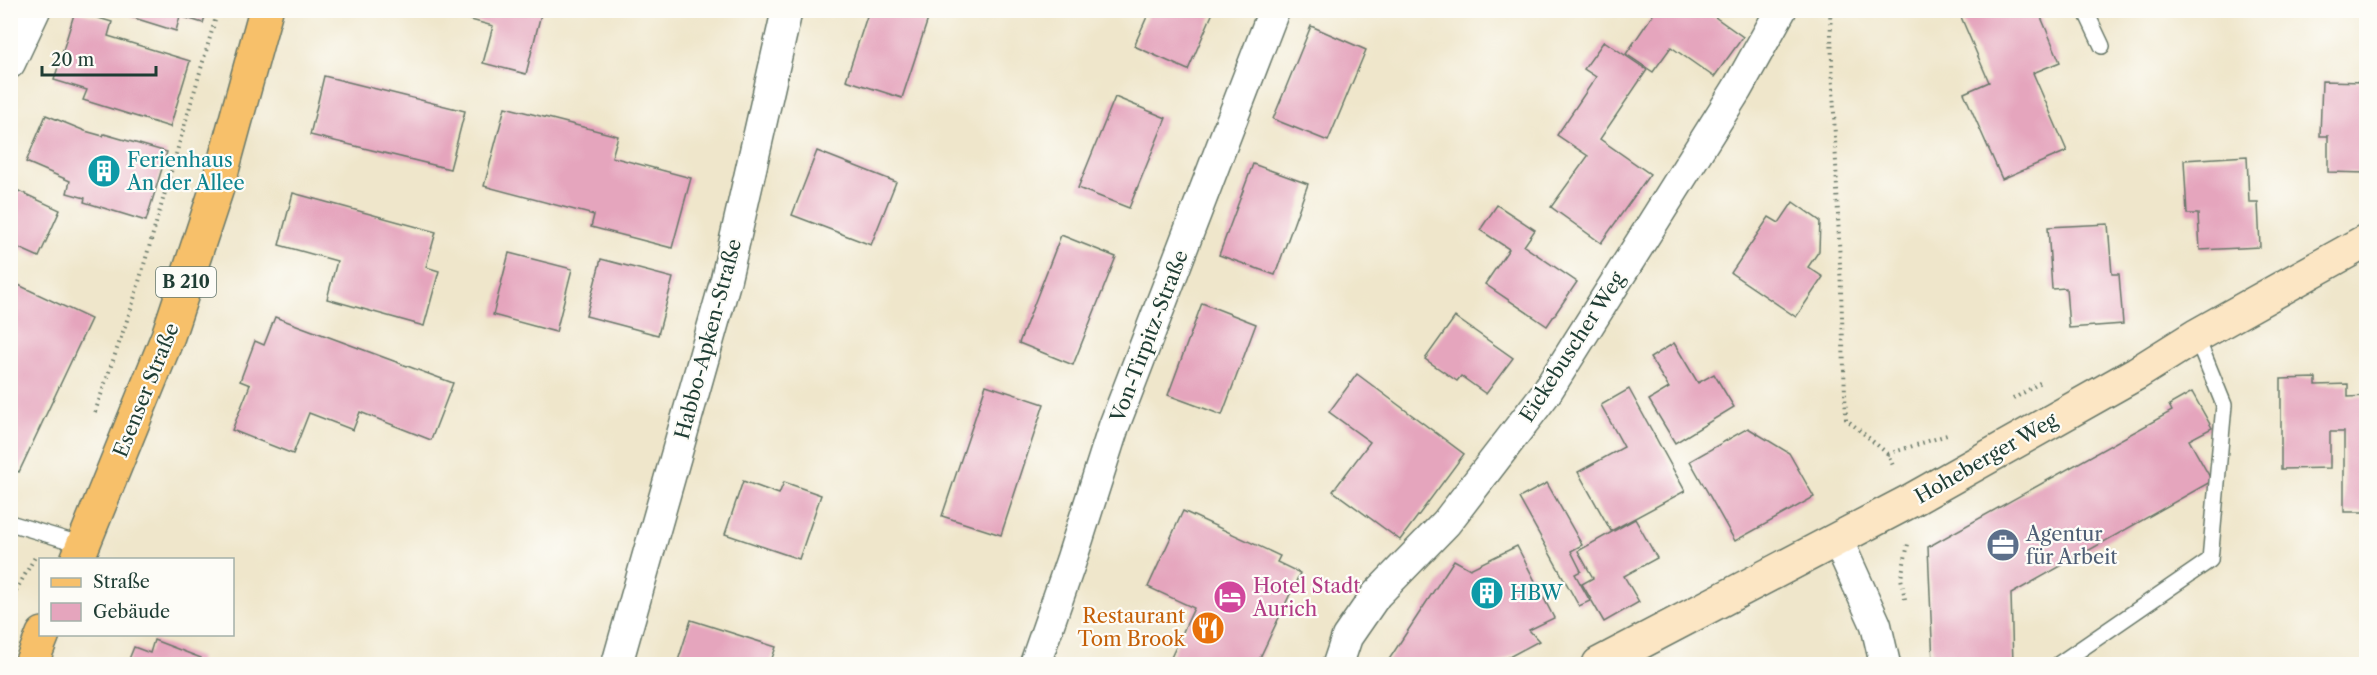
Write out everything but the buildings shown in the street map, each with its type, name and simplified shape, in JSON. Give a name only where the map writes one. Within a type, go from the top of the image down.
[{"type":"main road","name":"Esenser Straße","points":[[80,552],[168,336],[218,185],[266,10]]},
{"type":"street","points":[[10,63],[35,10]]},
{"type":"street","name":"Habbo-Apken-Straße","points":[[617,664],[726,279],[787,10]]},
{"type":"street","name":"Von-Tirpitz-Straße","points":[[1035,664],[1114,426],[1274,10]]},
{"type":"street","name":"Eickebuscher Weg","points":[[1338,664],[1347,637],[1376,596],[1446,523],[1546,393],[1737,89],[1781,10]]},
{"type":"street","name":"Hoheberger Weg","points":[[1599,664],[1838,541],[2367,241]]},
{"type":"street","points":[[1838,541],[1876,625],[1885,664]]},
{"type":"lane","points":[[2085,10],[2102,46]]},
{"type":"lane","points":[[2059,664],[2210,560],[2224,405],[2196,336]]},
{"type":"lane","points":[[10,523],[48,534],[80,552]]},
{"type":"path","points":[[94,416],[132,306],[218,10]]},
{"type":"path","points":[[1830,10],[1846,419],[1888,454],[1920,523],[1910,537],[1905,556],[1901,578],[1905,600]]},
{"type":"path","points":[[10,601],[48,534]]},
{"type":"place","name":"Ferienhaus An der Allee","points":[[104,171]]},
{"type":"place","name":"Agentur für Arbeit","points":[[2003,545]]},
{"type":"place","name":"HBW","points":[[1487,593]]},
{"type":"place","name":"Hotel Stadt Aurich","points":[[1230,597]]},
{"type":"place","name":"Restaurant Tom Brook","points":[[1208,628]]}]
